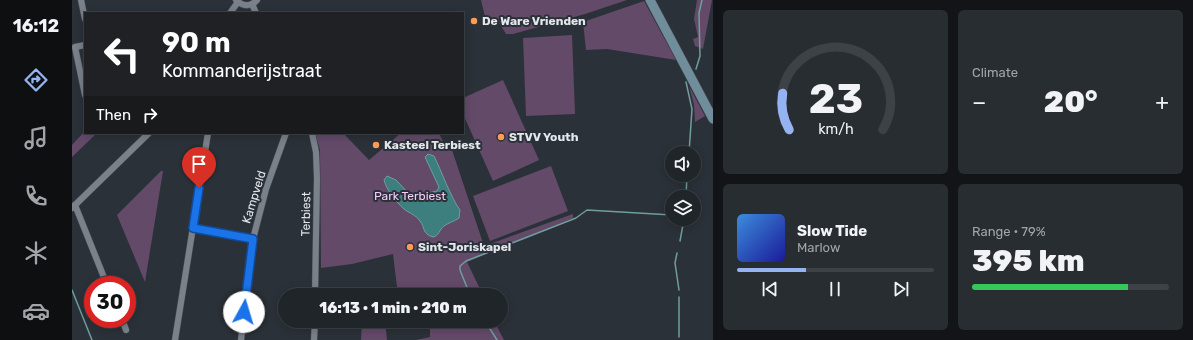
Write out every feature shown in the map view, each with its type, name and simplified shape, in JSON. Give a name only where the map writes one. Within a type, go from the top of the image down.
[{"type":"main road","points":[[650,0],[713,119]]},
{"type":"street","points":[[81,0],[84,14]]},
{"type":"street","points":[[231,12],[237,1],[243,5],[255,2],[256,12]]},
{"type":"street","points":[[84,45],[75,47],[84,90]]},
{"type":"street","points":[[103,276],[73,207],[148,134]]},
{"type":"street","points":[[175,340],[208,134]]},
{"type":"street","name":"Kampveld","points":[[241,340],[253,239],[266,189],[286,134]]},
{"type":"street","name":"Terbiest","points":[[312,134],[316,152],[317,178],[315,288]]},
{"type":"street","points":[[193,228],[253,239]]},
{"type":"street","points":[[314,340],[315,328]]},
{"type":"green space","points":[[481,0],[627,0],[585,14],[513,34],[506,34],[496,18],[486,21]]},
{"type":"green space","points":[[697,0],[712,0],[703,49],[695,46],[693,39],[698,37],[694,19]]},
{"type":"green space","points":[[644,1],[676,60],[607,49],[586,50],[583,22]]},
{"type":"green space","points":[[572,35],[575,114],[526,116],[523,38]]},
{"type":"green space","name":"STVV Youth","points":[[503,80],[539,160],[493,181],[464,116],[464,98]]},
{"type":"green space","points":[[689,86],[705,116],[695,122],[694,105]]},
{"type":"green space","points":[[84,132],[84,134],[96,134],[72,157],[72,145]]},
{"type":"green space","name":"Park Terbiest","points":[[315,134],[344,134],[369,160],[400,134],[439,134],[446,148],[451,147],[484,246],[573,214],[573,218],[467,262],[480,288],[392,288],[397,287],[393,254],[352,264],[321,268],[320,150]]},
{"type":"green space","points":[[551,166],[568,211],[490,241],[473,196]]},
{"type":"green space","points":[[161,171],[163,171],[145,282],[117,215]]},
{"type":"green space","points":[[362,328],[386,328],[387,340],[361,340]]},
{"type":"green space","points":[[430,328],[498,328],[504,340],[416,340],[430,337]]},
{"type":"shaded area","points":[[428,154],[434,156],[460,210],[459,218],[444,226],[437,235],[433,237],[429,236],[425,232],[422,223],[418,219],[404,209],[395,200],[387,188],[384,180],[387,176],[396,180],[412,197],[437,191],[439,187],[425,157]]},
{"type":"waterway","points":[[696,69],[700,56],[699,13],[702,0]]},
{"type":"waterway","points":[[686,82],[692,109],[689,146]]},
{"type":"waterway","points":[[686,190],[687,182]]},
{"type":"waterway","points":[[467,288],[460,270],[460,266],[466,261],[576,218],[587,210],[665,215]]},
{"type":"waterway","points":[[680,241],[683,226]]},
{"type":"waterway","points":[[677,253],[675,263],[679,290]]},
{"type":"waterway","points":[[72,290],[92,340]]},
{"type":"waterway","points":[[679,297],[679,337]]},
{"type":"waterway","points":[[489,328],[497,340]]},
{"type":"place","name":"De Ware Vrienden","points":[[474,21]]},
{"type":"place","name":"STVV Youth","points":[[501,137]]},
{"type":"place","name":"Kasteel Terbiest","points":[[376,145]]},
{"type":"place","name":"Sint-Joriskapel","points":[[410,247]]},
{"type":"route","points":[[199,188],[193,228],[253,239],[244,312]]}]
